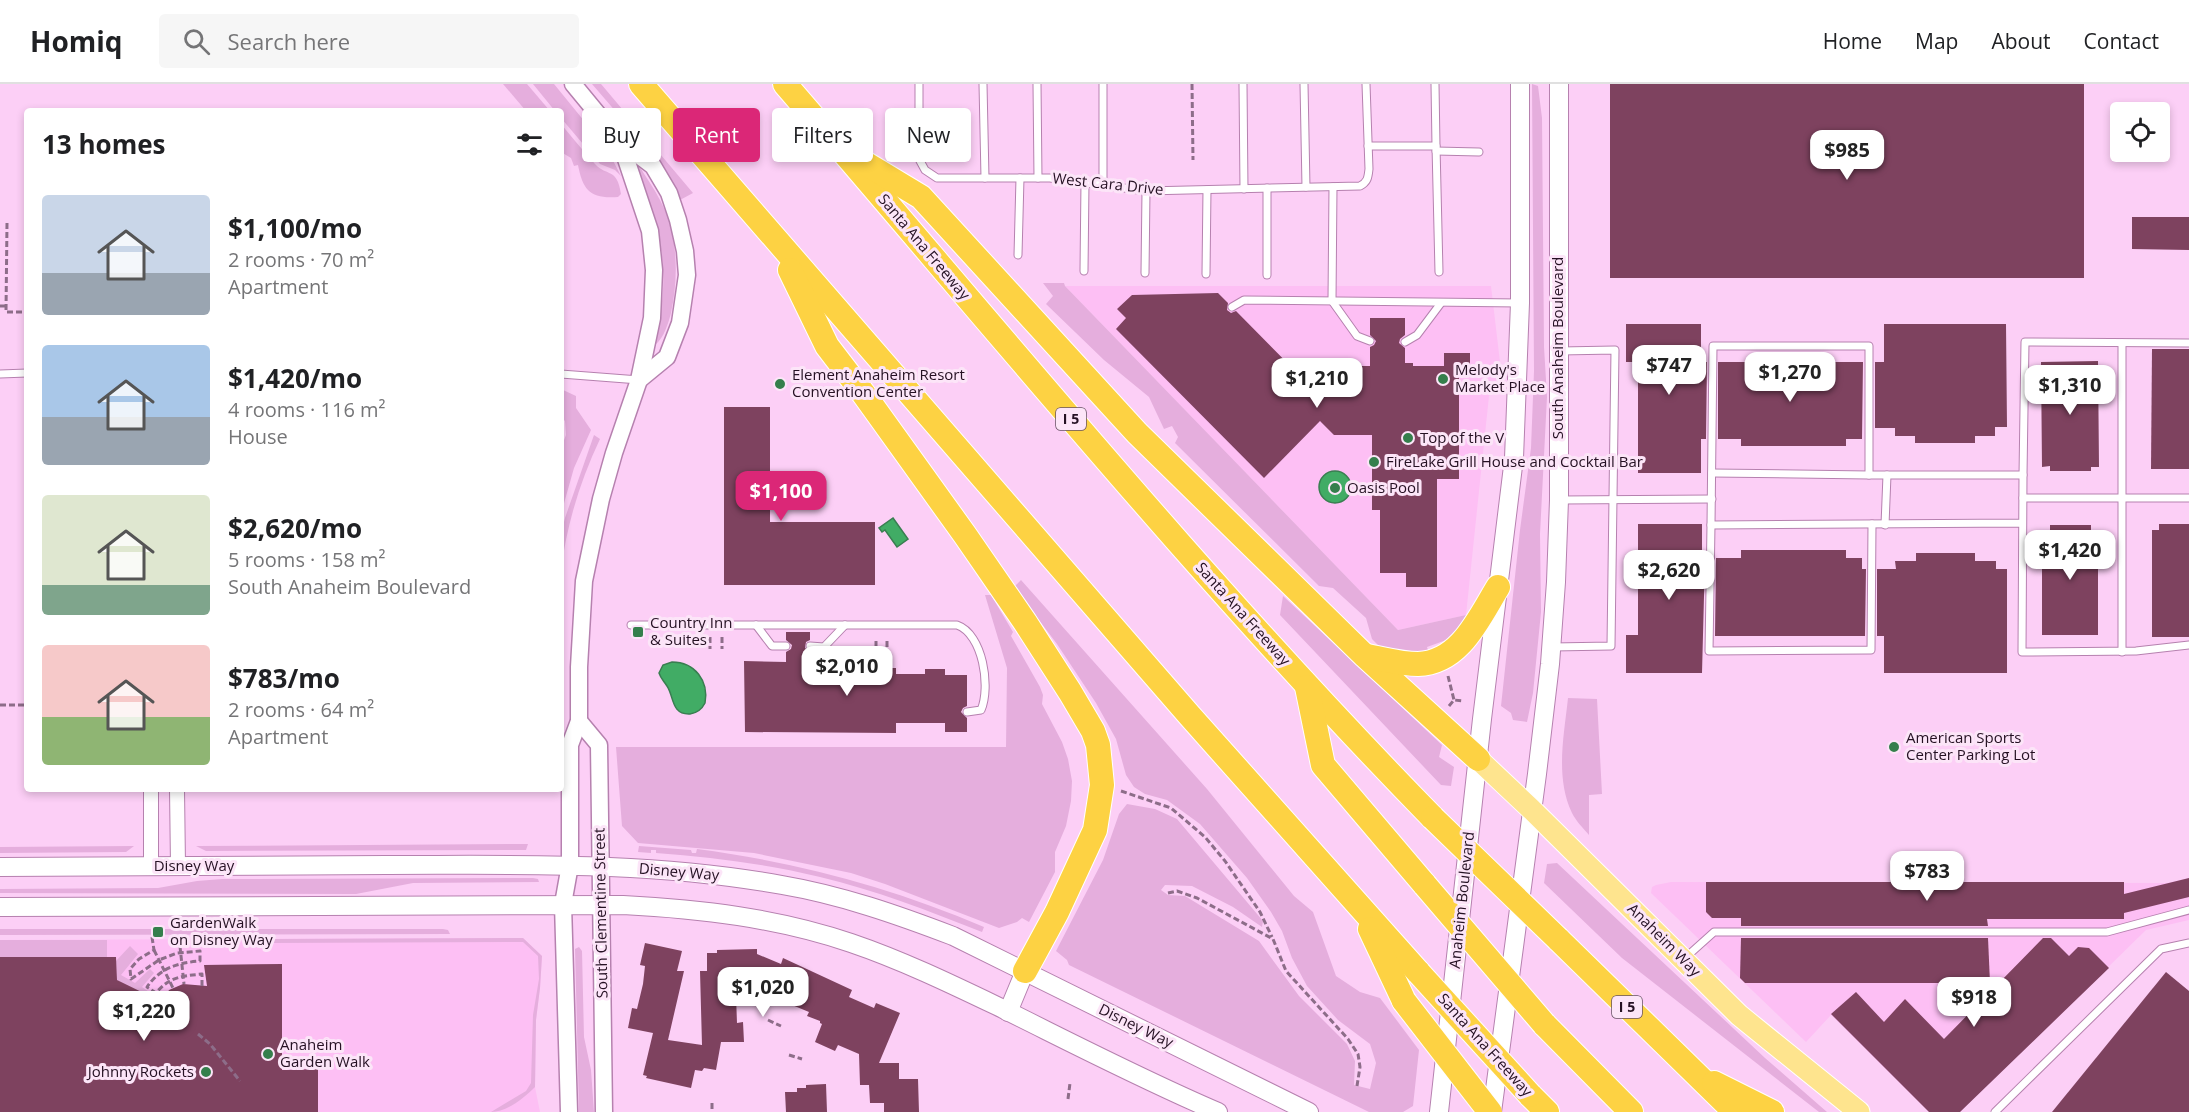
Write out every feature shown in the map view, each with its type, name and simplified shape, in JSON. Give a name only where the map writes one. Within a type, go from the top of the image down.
[{"type":"highway","name":"Santa Ana Freeway","points":[[641,84],[1175,698],[1538,1104]]},
{"type":"highway","name":"Santa Ana Freeway","points":[[785,84],[806,108]]},
{"type":"highway","name":"Santa Ana Freeway","points":[[852,162],[1082,432],[1306,686],[1433,818],[1735,1112]]},
{"type":"highway","points":[[863,162],[921,197],[1137,433],[1365,656],[1478,759]]},
{"type":"highway","points":[[777,242],[827,346],[965,535],[1070,692],[1093,731],[1098,745],[1102,785],[1097,822],[1057,912],[1025,971]]},
{"type":"highway","points":[[1365,656],[1419,664],[1438,660],[1449,654],[1467,637],[1498,587]]},
{"type":"highway","points":[[1306,686],[1323,765],[1544,1024],[1631,1112]]},
{"type":"highway","points":[[1357,903],[1404,1001],[1491,1112]]},
{"type":"highway","points":[[1695,1074],[1772,1112]]},
{"type":"main road","points":[[1478,759],[1514,458],[1520,303],[1520,84]]},
{"type":"main road","name":"South Anaheim Boulevard","points":[[1531,809],[1551,646],[1559,500],[1559,92]]},
{"type":"main road","name":"Anaheim Way","points":[[1478,759],[1739,1015],[1859,1112]]},
{"type":"main road","name":"Anaheim Boulevard","points":[[1438,1112],[1478,759]]},
{"type":"main road","points":[[1491,1112],[1531,809]]},
{"type":"main road","name":"Disney Way","points":[[0,867],[570,865],[739,878],[785,885],[901,916],[953,936],[1310,1112]]},
{"type":"main road","points":[[0,907],[563,904],[678,908],[736,916],[830,937],[911,966],[1163,1088],[1218,1112]]},
{"type":"main road","points":[[1008,1012],[1025,971]]},
{"type":"street","points":[[573,84],[593,108]]},
{"type":"street","name":"South Clementine Street","points":[[569,1112],[563,904],[570,865],[570,745],[579,721],[584,581],[614,453],[639,380],[652,318],[654,270],[650,231],[645,209],[628,162]]},
{"type":"street","points":[[639,380],[667,357],[680,323],[687,275],[685,251],[669,193],[653,166],[648,162]]},
{"type":"street","name":"South Clementine Street","points":[[579,721],[599,745],[604,1112]]},
{"type":"street","points":[[151,792],[151,866]]},
{"type":"street","points":[[177,792],[178,866]]},
{"type":"lane","name":"West Cara Drive","points":[[919,84],[918,159],[925,170],[937,178],[1038,178],[1146,191],[1360,186],[1365,184],[1368,178],[1368,146]]},
{"type":"lane","points":[[983,84],[985,178]]},
{"type":"lane","points":[[1037,84],[1038,178]]},
{"type":"lane","points":[[1102,84],[1103,185]]},
{"type":"lane","points":[[1243,84],[1244,189]]},
{"type":"lane","points":[[1304,84],[1306,188]]},
{"type":"lane","points":[[1366,84],[1368,146],[1479,152]]},
{"type":"lane","points":[[1435,84],[1438,272]]},
{"type":"lane","points":[[1018,255],[1020,178]]},
{"type":"lane","points":[[1084,271],[1085,182]]},
{"type":"lane","points":[[1333,187],[1332,301],[1357,336],[1371,341]]},
{"type":"lane","points":[[1268,188],[1268,275]]},
{"type":"lane","points":[[1206,274],[1207,190]]},
{"type":"lane","points":[[1145,273],[1146,191]]},
{"type":"lane","points":[[1232,307],[1244,300],[1520,303]]},
{"type":"lane","points":[[1405,342],[1417,335],[1441,303]]},
{"type":"lane","points":[[2189,343],[2025,342],[2022,652],[2122,652],[2189,645]]},
{"type":"lane","points":[[2122,343],[2122,652]]},
{"type":"lane","points":[[1869,475],[1869,346],[1713,346],[1709,651],[1871,651],[1872,524]]},
{"type":"lane","points":[[1551,646],[1611,646],[1615,350],[1558,351]]},
{"type":"lane","points":[[0,374],[24,373]]},
{"type":"lane","points":[[564,374],[639,380]]},
{"type":"lane","points":[[1712,473],[2023,474]]},
{"type":"lane","points":[[1885,525],[1887,475]]},
{"type":"lane","points":[[2023,498],[2189,498]]},
{"type":"lane","points":[[1559,500],[1712,499]]},
{"type":"lane","points":[[1711,525],[2022,524]]},
{"type":"lane","points":[[631,625],[957,625],[966,628],[973,637],[987,691],[981,710],[967,712]]},
{"type":"lane","points":[[756,625],[772,646],[786,646]]},
{"type":"lane","points":[[810,646],[824,646],[845,625]]},
{"type":"lane","points":[[1683,960],[1714,932],[2107,932],[2189,910]]},
{"type":"lane","points":[[1995,1112],[2161,949],[2189,944]]},
{"type":"path","points":[[1192,84],[1193,160]]},
{"type":"path","points":[[7,223],[6,312],[24,312]]},
{"type":"path","points":[[0,306],[6,306]]},
{"type":"path","points":[[777,475],[790,475]]},
{"type":"path","points":[[777,493],[791,493]]},
{"type":"path","points":[[777,505],[790,505]]},
{"type":"path","points":[[710,635],[710,649]]},
{"type":"path","points":[[722,635],[722,649]]},
{"type":"path","points":[[876,641],[876,654]]},
{"type":"path","points":[[887,641],[887,654]]},
{"type":"path","points":[[1447,674],[1455,700]]},
{"type":"path","points":[[1446,710],[1455,700],[1464,700]]},
{"type":"path","points":[[0,705],[24,705]]},
{"type":"path","points":[[1102,785],[1171,808],[1205,837],[1226,861],[1260,912],[1286,971],[1348,1039],[1358,1054],[1360,1067],[1357,1086]]},
{"type":"path","points":[[1168,892],[1177,891],[1197,898],[1273,939]]},
{"type":"path","points":[[152,937],[154,950],[173,988]]},
{"type":"path","points":[[179,937],[184,984]]},
{"type":"path","points":[[154,950],[139,959],[130,969],[131,979],[159,960],[180,953],[200,951],[200,961],[182,963],[164,970],[147,987],[156,993],[164,983],[177,976],[202,974],[202,987]]},
{"type":"path","points":[[768,1020],[780,1026]]},
{"type":"path","points":[[198,1034],[210,1044],[240,1081]]},
{"type":"path","points":[[789,1055],[802,1059]]},
{"type":"path","points":[[1068,1099],[1070,1083]]},
{"type":"path","points":[[712,1103],[712,1112]]},
{"type":"shaded area","points":[[503,84],[527,84],[547,108],[523,108]]},
{"type":"shaded area","points":[[533,84],[554,84],[582,118],[582,143],[564,122],[564,108],[553,108]]},
{"type":"shaded area","points":[[592,84],[601,84],[621,108],[613,108]]},
{"type":"shaded area","points":[[1532,84],[1538,86],[1542,118],[1544,347],[1547,397],[1540,534],[1541,612],[1533,693],[1527,722],[1513,720],[1511,713],[1501,706],[1531,448],[1534,371]]},
{"type":"shaded area","points":[[564,128],[582,149],[582,162],[593,162],[614,176],[621,194],[618,197],[595,195],[586,187],[578,165],[574,166],[571,158],[564,154]]},
{"type":"shaded area","points":[[661,155],[693,193],[680,200],[658,162],[661,162]]},
{"type":"shaded area","points":[[598,162],[614,162],[621,176],[615,170]]},
{"type":"shaded area","points":[[635,164],[638,164],[658,196],[674,240],[676,270],[674,299],[667,326],[655,345],[653,344],[662,297],[662,253],[652,209]]},
{"type":"shaded area","points":[[1043,283],[1064,283],[1398,630],[1466,615],[1452,638],[1427,647],[1430,656],[1385,652],[1372,639],[1366,618],[1333,588],[1319,586],[1175,443],[1178,437],[1172,426],[1164,429],[1149,397],[1104,360],[1046,304],[1053,296]]},
{"type":"shaded area","points":[[1065,286],[1491,286],[1502,379],[1489,396],[1466,615],[1398,630]]},
{"type":"shaded area","points":[[564,390],[576,396],[576,408],[591,430],[574,468],[564,503],[564,440],[566,435]]},
{"type":"shaded area","points":[[594,435],[600,439],[575,503],[564,553],[565,518]]},
{"type":"shaded area","name":"Oasis Pool","points":[[1335,471],[1346,476],[1351,487],[1346,498],[1335,503],[1324,498],[1319,487],[1324,476]]},
{"type":"shaded area","points":[[893,518],[908,539],[897,547],[885,530],[882,532],[879,528]]},
{"type":"shaded area","points":[[1021,580],[1207,789],[1294,896],[1313,912],[1336,976],[1360,992],[1380,998],[1419,1050],[1413,1106],[1403,1112],[1369,1112],[1069,965],[1067,960],[1056,951],[1103,860],[1119,814],[1127,804],[1155,809],[1177,819],[1263,921],[1262,927],[1233,907],[1192,886],[1165,885],[1161,890],[1168,895],[1185,896],[1259,941],[1299,996],[1347,1044],[1355,1061],[1354,1085],[1370,1089],[1376,1063],[1370,1044],[1338,1020],[1307,986],[1271,912],[1247,878],[1200,824],[1167,800],[1145,794],[1134,787],[1126,775],[1116,739],[1096,703],[1057,644],[1014,587]]},
{"type":"shaded area","points":[[985,595],[991,595],[1013,632],[1011,636],[1040,687],[1043,695],[1042,704],[1062,742],[1072,781],[1066,826],[1055,852],[1055,872],[1029,922],[1022,918],[999,928],[851,873],[754,853],[638,843],[622,826],[616,747],[1006,747],[1007,668]]},
{"type":"shaded area","points":[[1283,596],[1442,745],[1439,757],[1454,767],[1451,786],[1441,785],[1280,615]]},
{"type":"shaded area","points":[[672,662],[694,669],[702,680],[705,687],[705,703],[695,713],[684,713],[676,708],[659,673],[663,665]]},
{"type":"shaded area","points":[[1568,698],[1597,699],[1602,794],[1589,795],[1589,835],[1572,813],[1564,785],[1562,756]]},
{"type":"shaded area","points":[[528,844],[526,850],[206,851],[196,846]]},
{"type":"shaded area","points":[[134,846],[126,852],[0,853],[0,847]]},
{"type":"shaded area","points":[[639,846],[691,850],[692,853],[696,853],[697,849],[734,854],[807,869],[878,888],[984,927],[982,932],[881,895],[820,877],[738,862],[656,853],[656,850],[651,850],[651,853],[638,852]]},
{"type":"shaded area","points":[[1557,863],[1765,1058],[1827,1112],[1819,1112],[1622,958],[1544,883],[1547,864]]},
{"type":"shaded area","points":[[2189,878],[2189,920],[2146,930],[1960,1112],[1929,1112],[1831,1015],[1806,1042],[1651,893],[1652,887],[1671,882],[2167,883]]},
{"type":"shaded area","points":[[222,879],[538,879],[539,882],[413,883],[356,894],[0,893],[0,889],[158,888]]},
{"type":"shaded area","points":[[0,929],[443,929],[448,930],[450,934],[0,935]]},
{"type":"shaded area","name":"Anaheim Garden Walk","points":[[523,938],[542,956],[536,1020],[535,1087],[540,1112],[0,1112],[0,940]]},
{"type":"shaded area","points":[[523,938],[542,956],[536,1020],[535,1087],[509,1107],[491,1112],[526,1091],[531,1083],[533,1015],[539,979],[538,956],[523,942],[272,943],[272,939]]},
{"type":"shaded area","points":[[0,940],[107,940],[107,957],[0,957]]},
{"type":"shaded area","points":[[130,946],[138,954],[121,975],[135,983],[150,969],[154,973],[142,987],[162,1001],[155,1004],[117,980],[116,961]]},
{"type":"shaded area","points":[[579,947],[582,951],[584,1037],[591,1070],[594,1112],[579,1112],[575,949]]},
{"type":"building","points":[[1610,84],[2084,84],[2084,278],[1610,278]]},
{"type":"building","points":[[2132,217],[2189,217],[2189,250],[2132,249]]},
{"type":"building","points":[[1218,293],[1228,303],[1227,310],[1231,313],[1236,311],[1316,392],[1346,366],[1370,366],[1370,347],[1376,341],[1370,335],[1370,318],[1405,318],[1405,335],[1399,343],[1405,348],[1405,363],[1413,363],[1413,366],[1444,366],[1444,353],[1470,353],[1470,377],[1459,377],[1459,479],[1437,479],[1437,587],[1406,587],[1406,573],[1380,573],[1380,510],[1372,510],[1372,435],[1334,435],[1320,421],[1264,478],[1116,329],[1126,318],[1117,309],[1132,295]]},
{"type":"building","points":[[1626,324],[1701,324],[1701,362],[1707,362],[1706,439],[1701,439],[1701,473],[1638,473],[1638,362],[1626,362]]},
{"type":"building","points":[[1884,324],[2006,324],[2007,427],[1995,427],[1995,436],[1975,436],[1975,443],[1915,443],[1915,436],[1895,436],[1895,428],[1875,428],[1875,362],[1884,362]]},
{"type":"building","points":[[2152,349],[2189,349],[2189,469],[2151,469]]},
{"type":"building","points":[[2098,361],[2099,467],[2091,467],[2091,471],[2050,471],[2050,466],[2042,467],[2041,362]]},
{"type":"building","points":[[1718,362],[1863,362],[1862,439],[1846,439],[1846,446],[1741,446],[1741,439],[1718,439]]},
{"type":"building","points":[[724,407],[770,407],[770,522],[875,522],[875,585],[724,585]]},
{"type":"building","points":[[1638,524],[1702,524],[1702,558],[1705,558],[1702,673],[1626,673],[1626,635],[1638,635]]},
{"type":"building","points":[[2159,524],[2189,524],[2189,637],[2152,637],[2152,530],[2159,530]]},
{"type":"building","points":[[2050,525],[2091,525],[2091,530],[2098,530],[2098,635],[2042,635],[2042,530],[2050,530]]},
{"type":"building","points":[[1741,550],[1846,550],[1846,558],[1862,558],[1862,569],[1866,569],[1865,636],[1715,636],[1716,558],[1741,558]]},
{"type":"building","points":[[1916,553],[1975,553],[1975,561],[1996,561],[1996,569],[2007,569],[2007,673],[1884,673],[1884,636],[1877,636],[1877,569],[1896,569],[1895,561],[1916,561]]},
{"type":"building","points":[[786,632],[810,632],[810,640],[806,642],[805,648],[810,652],[810,666],[819,665],[819,675],[876,674],[876,668],[896,668],[896,674],[925,674],[925,669],[945,669],[945,675],[967,675],[967,706],[961,712],[967,718],[967,732],[945,732],[945,723],[896,723],[896,733],[745,732],[744,661],[786,662],[786,652],[791,649],[792,645],[786,640]]},
{"type":"building","points":[[2189,878],[2189,897],[2124,913],[2124,919],[1987,919],[1988,926],[1741,926],[1741,918],[1712,918],[1706,912],[1706,882],[2124,882],[2124,894]]},
{"type":"building","points":[[1741,938],[1988,938],[1990,983],[1745,983],[1740,978]]},
{"type":"building","points":[[2043,938],[2051,938],[2069,956],[2078,947],[2089,948],[2109,968],[1960,1112],[1929,1112],[1831,1014],[1856,992],[1884,1022],[1905,999],[1944,1039]]},
{"type":"building","points":[[645,943],[682,951],[677,971],[684,971],[668,1040],[702,1045],[700,971],[707,971],[707,953],[717,953],[717,950],[757,949],[757,954],[781,964],[783,958],[852,990],[849,997],[874,1008],[876,1003],[900,1013],[879,1063],[899,1063],[899,1079],[918,1079],[919,1112],[884,1112],[884,1103],[870,1103],[869,1085],[860,1085],[859,1054],[838,1045],[835,1051],[815,1042],[822,1024],[807,1016],[809,1012],[780,1000],[777,1005],[739,988],[739,996],[736,996],[737,1023],[743,1022],[744,1042],[721,1042],[716,1070],[704,1068],[702,1071],[695,1070],[691,1088],[646,1078],[647,1076],[643,1075],[653,1033],[628,1028],[632,1008],[637,1009],[643,984],[645,966],[640,965]]},
{"type":"building","points":[[0,957],[116,957],[117,980],[162,1002],[169,990],[183,984],[207,986],[204,965],[282,964],[282,1070],[318,1069],[318,1112],[0,1112]]},
{"type":"building","points":[[2166,972],[2189,991],[2189,1112],[2052,1112]]},
{"type":"building","points":[[826,1084],[827,1112],[786,1112],[785,1092],[797,1092],[797,1088],[806,1088],[806,1085]]},
{"type":"place","name":"Melody's Market Place","points":[[1443,379]]},
{"type":"place","name":"Element Anaheim Resort Convention Center","points":[[780,384]]},
{"type":"place","name":"Top of the V","points":[[1408,438]]},
{"type":"place","name":"FireLake Grill House and Cocktail Bar","points":[[1374,462]]},
{"type":"place","name":"Oasis Pool","points":[[1335,488]]},
{"type":"place","name":"Country Inn & Suites","points":[[638,632]]},
{"type":"place","name":"American Sports Center Parking Lot","points":[[1894,747]]},
{"type":"place","name":"GardenWalk on Disney Way","points":[[158,932]]},
{"type":"place","name":"Anaheim Garden Walk","points":[[268,1054]]},
{"type":"place","name":"Johnny Rockets","points":[[206,1072]]}]
